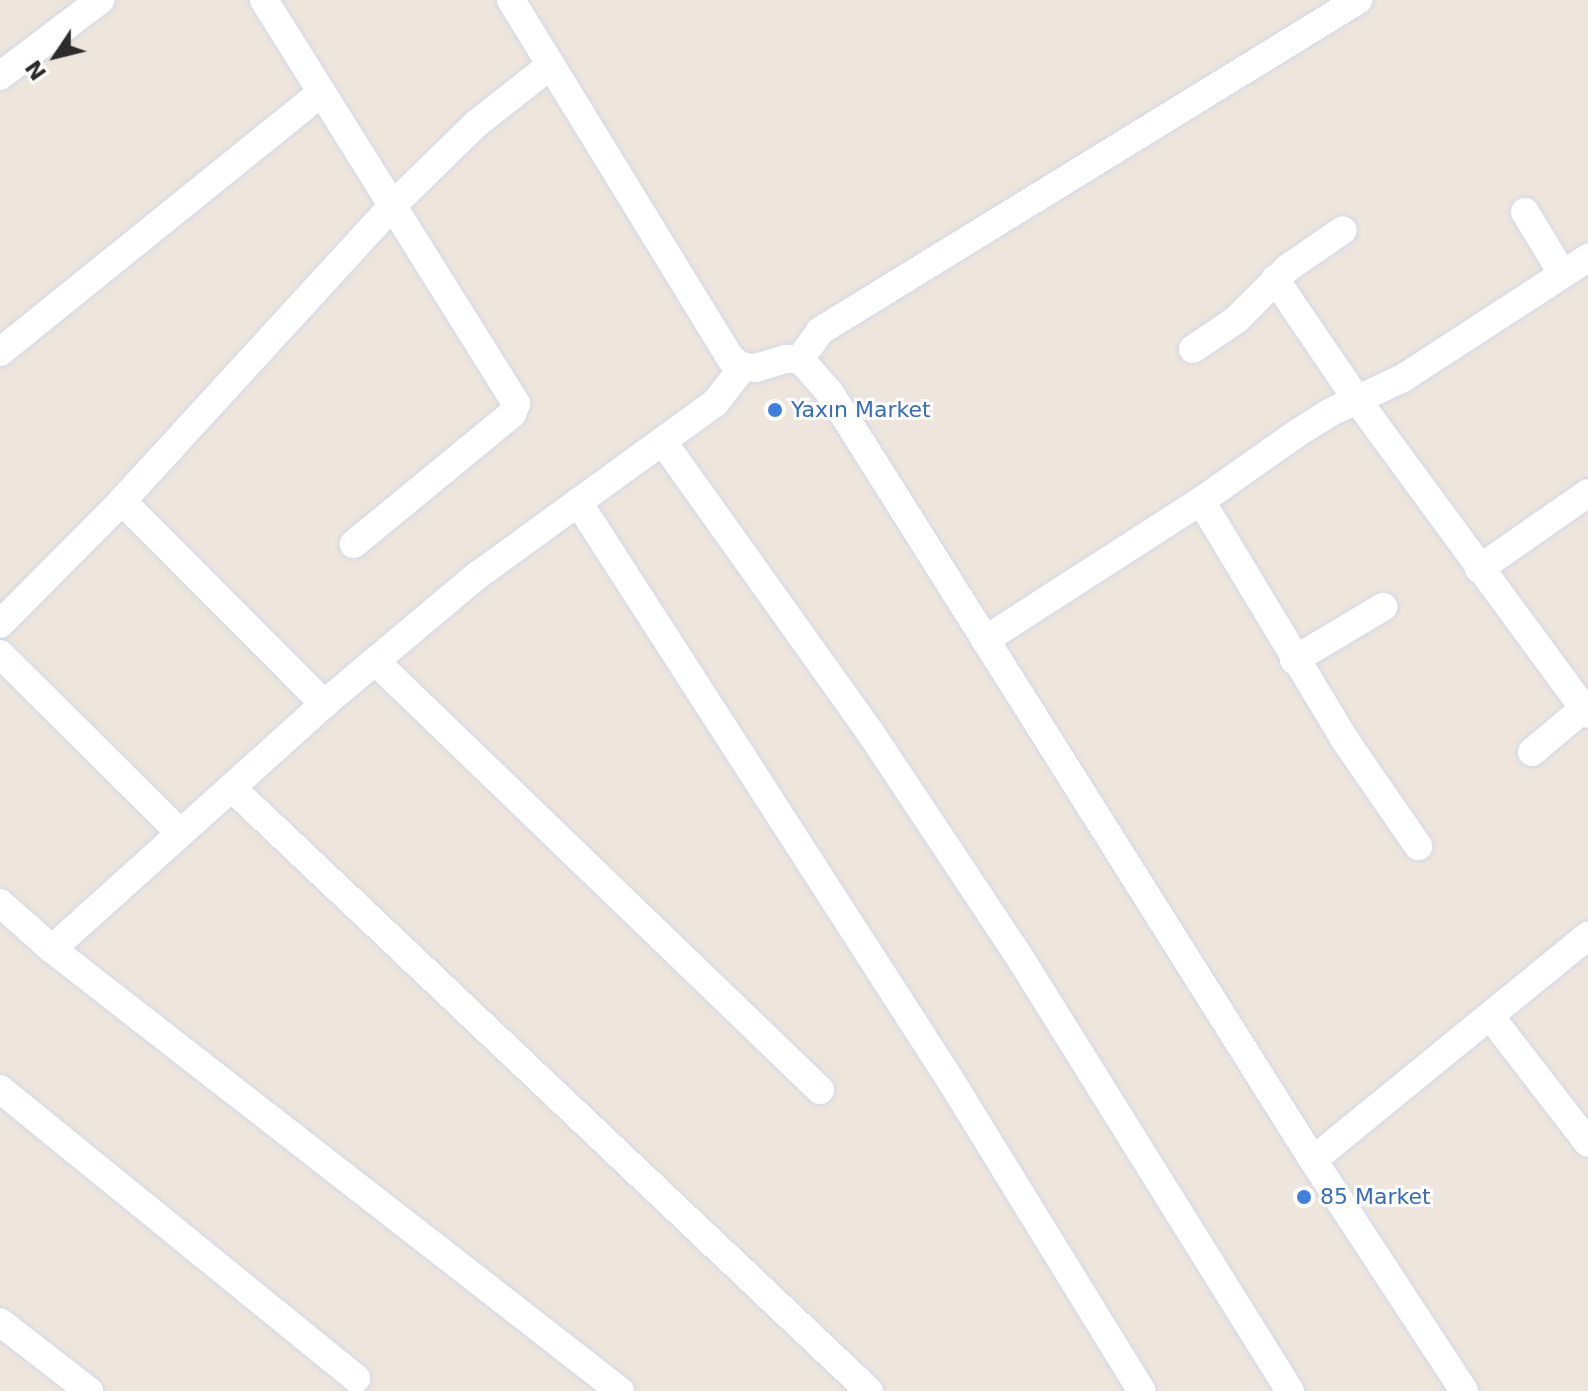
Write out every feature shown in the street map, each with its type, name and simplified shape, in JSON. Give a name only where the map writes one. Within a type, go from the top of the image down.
[{"type":"street","points":[[0,76],[100,0]]},
{"type":"street","points":[[264,0],[516,404],[512,414],[354,544]]},
{"type":"street","points":[[511,0],[719,342],[743,367]]},
{"type":"street","points":[[52,949],[375,661],[478,575],[715,403],[743,367],[800,359],[820,331],[1358,0]]},
{"type":"street","points":[[0,624],[122,501],[392,206],[476,124],[551,65]]},
{"type":"street","points":[[0,352],[321,93]]},
{"type":"street","points":[[1525,212],[1562,273]]},
{"type":"street","points":[[1193,349],[1236,320],[1275,279],[1343,230]]},
{"type":"street","points":[[985,640],[1201,501],[1296,434],[1403,378],[1588,258]]},
{"type":"street","points":[[1275,279],[1358,401],[1585,712],[1532,752]]},
{"type":"street","points":[[800,359],[830,393],[1313,1160],[1464,1391]]},
{"type":"street","points":[[663,442],[872,735],[1017,953],[1290,1391]]},
{"type":"street","points":[[1479,569],[1588,493]]},
{"type":"street","points":[[122,501],[324,704]]},
{"type":"street","points":[[1201,501],[1294,660],[1418,846]]},
{"type":"street","points":[[578,502],[951,1081],[1142,1391]]},
{"type":"street","points":[[1294,660],[1383,607]]},
{"type":"street","points":[[0,654],[180,833]]},
{"type":"street","points":[[375,661],[820,1090]]},
{"type":"street","points":[[232,788],[869,1391]]},
{"type":"street","points":[[0,903],[52,949],[620,1391]]},
{"type":"street","points":[[1313,1160],[1588,936]]},
{"type":"street","points":[[1490,1016],[1588,1143]]},
{"type":"street","points":[[0,1089],[356,1378]]},
{"type":"street","points":[[0,1322],[89,1391]]},
{"type":"place","name":"Yaxın Market","points":[[775,410]]},
{"type":"place","name":"85 Market","points":[[1304,1197]]}]
